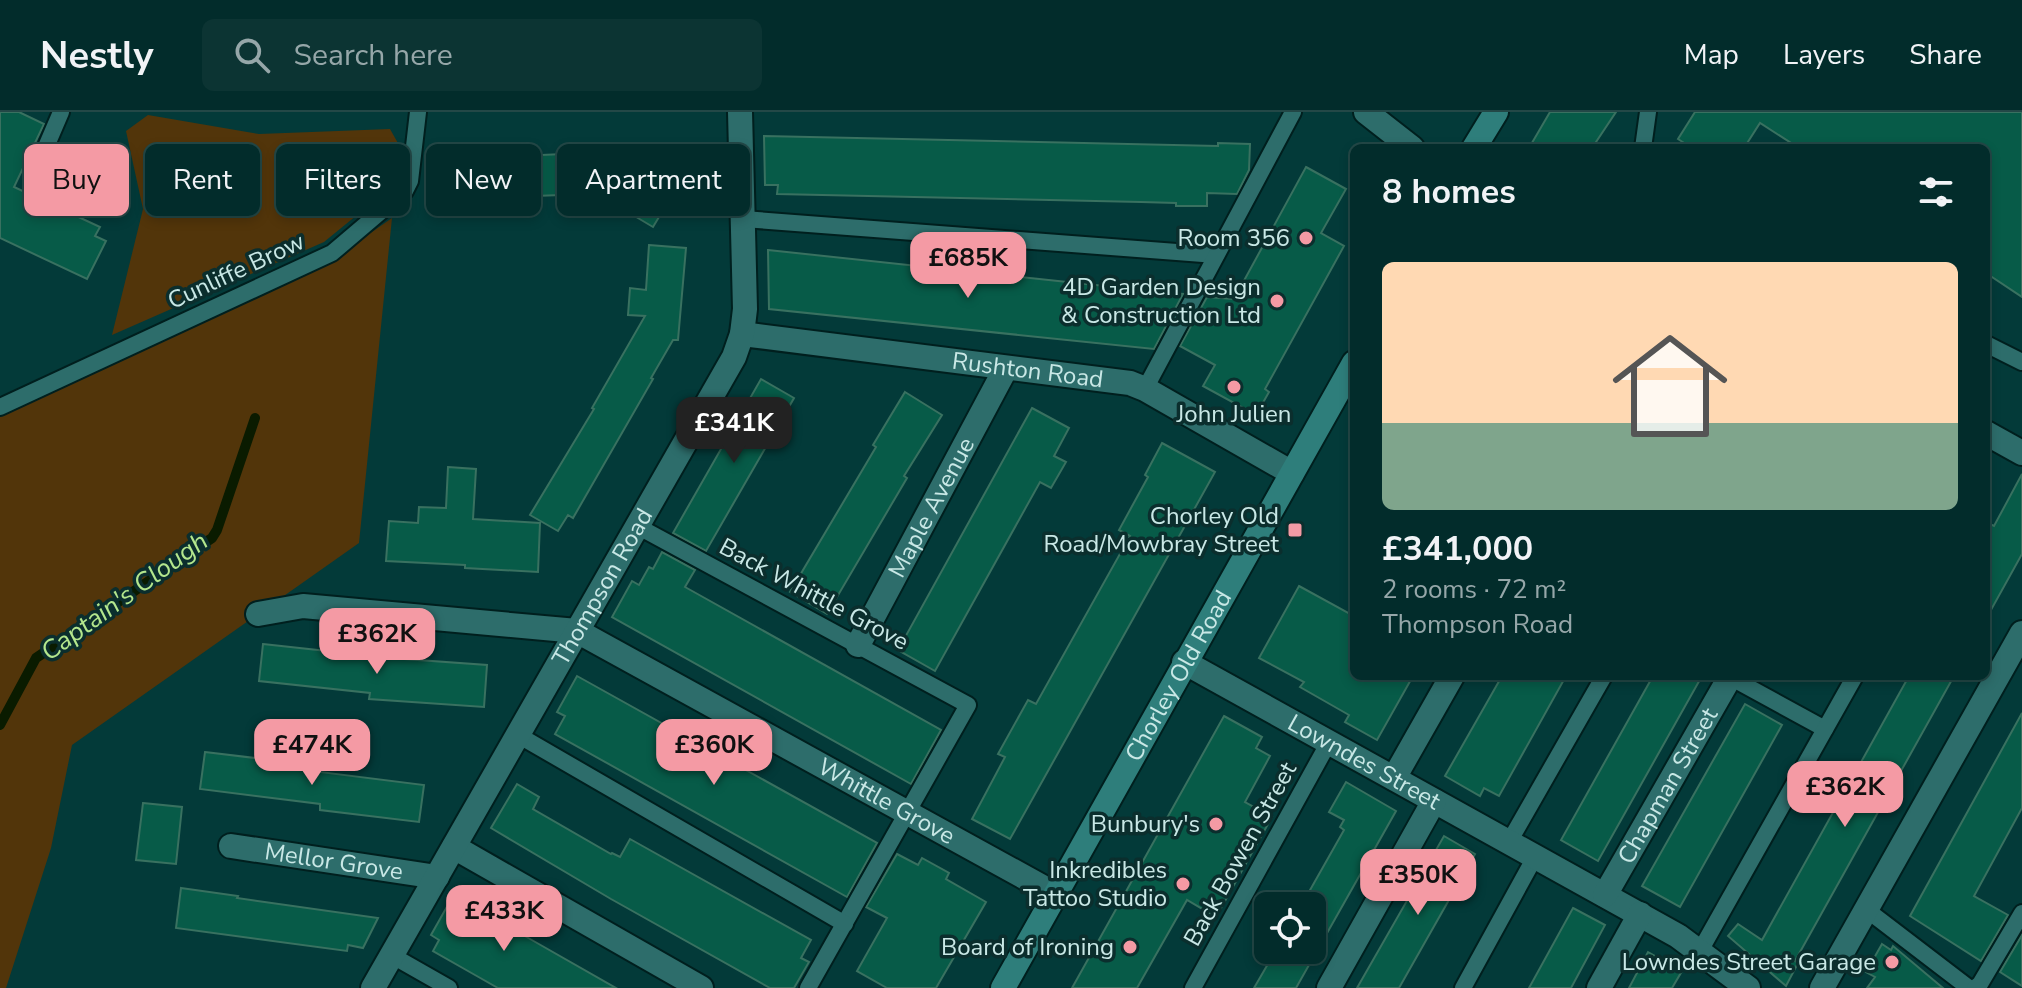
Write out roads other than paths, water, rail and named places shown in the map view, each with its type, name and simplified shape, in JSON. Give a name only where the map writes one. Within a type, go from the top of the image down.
[{"type":"main road","points":[[1476,144],[1496,112]]},
{"type":"main road","name":"Chorley Old Road","points":[[1003,988],[1292,473],[1348,388]]},
{"type":"street","name":"Thompson Road","points":[[373,988],[734,357],[742,334],[745,309],[740,112]]},
{"type":"street","points":[[1366,112],[1407,144]]},
{"type":"street","name":"Rushton Road","points":[[742,334],[1130,383],[1292,473]]},
{"type":"street","name":"Maple Avenue","points":[[858,645],[1006,368]]},
{"type":"street","points":[[1990,438],[2022,453]]},
{"type":"street","name":"Whittle Grove","points":[[258,614],[303,606],[577,631],[1055,894]]},
{"type":"street","points":[[1822,988],[2022,633]]},
{"type":"street","name":"Lowndes Street","points":[[1184,662],[1678,936],[1742,986]]},
{"type":"street","points":[[1394,778],[1450,680]]},
{"type":"street","name":"Chapman Street","points":[[1605,895],[1727,680]]},
{"type":"street","points":[[1329,988],[1434,801]]},
{"type":"street","name":"Mellor Grove","points":[[231,846],[437,877]]},
{"type":"street","points":[[454,847],[701,988]]},
{"type":"street","points":[[1599,988],[1640,914]]},
{"type":"lane","points":[[47,144],[61,112]]},
{"type":"lane","name":"Cunliffe Brow","points":[[0,407],[332,253],[405,191],[410,181],[418,112]]},
{"type":"lane","points":[[1145,389],[1293,112]]},
{"type":"lane","points":[[1644,144],[1648,112]]},
{"type":"lane","points":[[743,219],[1216,255]]},
{"type":"lane","points":[[1990,346],[2022,362]]},
{"type":"lane","name":"Back Whittle Grove","points":[[637,526],[968,705],[908,814]]},
{"type":"lane","points":[[1509,842],[1602,680]]},
{"type":"lane","points":[[1735,680],[1825,729]]},
{"type":"lane","points":[[1700,951],[1853,680]]},
{"type":"lane","points":[[518,735],[845,924]]},
{"type":"lane","name":"Back Bowen Street","points":[[1193,988],[1329,742]]},
{"type":"lane","points":[[808,988],[908,814]]},
{"type":"lane","points":[[1463,988],[1535,857]]},
{"type":"lane","points":[[1867,910],[1969,988]]},
{"type":"lane","points":[[1975,988],[2022,913]]},
{"type":"lane","points":[[391,955],[449,988]]},
{"type":"waterway","name":"Captain's Clough","points":[[0,725],[36,658],[212,538],[255,418]]},
{"type":"place","name":"Room 356","points":[[1306,238]]},
{"type":"place","name":"4D Garden Design & Construction Ltd","points":[[1277,301]]},
{"type":"place","name":"John Julien","points":[[1234,387]]},
{"type":"place","name":"Chorley Old Road/Mowbray Street","points":[[1295,530]]},
{"type":"place","name":"Bunbury's","points":[[1216,824]]},
{"type":"place","name":"Inkredibles Tattoo Studio","points":[[1183,884]]},
{"type":"place","name":"Board of Ironing","points":[[1130,947]]},
{"type":"place","name":"Lowndes Street Garage","points":[[1892,962]]}]
